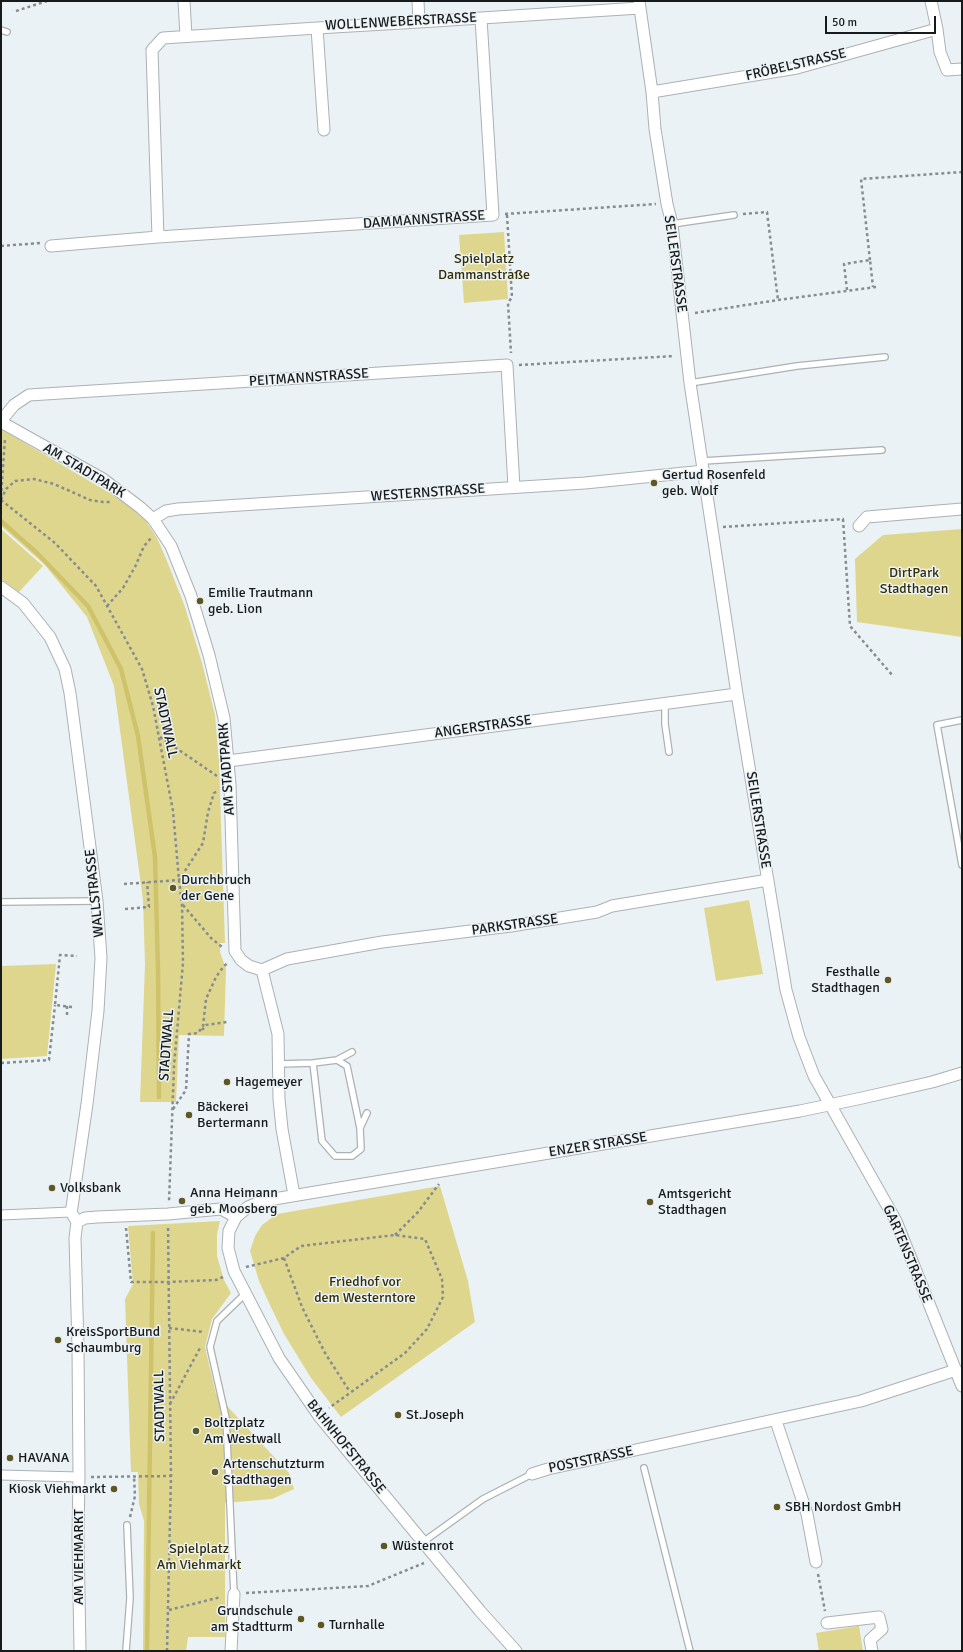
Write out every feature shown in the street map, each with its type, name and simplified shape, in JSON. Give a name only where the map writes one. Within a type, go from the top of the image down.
[{"type":"street","points":[[184,1],[186,36]]},
{"type":"street","points":[[418,1],[419,22]]},
{"type":"street","points":[[931,1],[940,52],[947,70],[962,70]]},
{"type":"street","name":"WOLLENWEBERSTRASSE","points":[[158,237],[152,50],[163,38],[482,18],[639,5]]},
{"type":"street","name":"SEILERSTRASSE","points":[[639,5],[666,204],[672,224],[690,383],[704,466],[737,694],[786,990],[799,1037],[814,1076],[830,1106]]},
{"type":"street","name":"DAMMANNSTRASSE","points":[[51,246],[158,237],[493,215],[482,18]]},
{"type":"street","points":[[316,28],[324,130]]},
{"type":"street","name":"FRÖBELSTRASSE","points":[[652,92],[797,68],[937,29]]},
{"type":"street","points":[[509,365],[514,487]]},
{"type":"street","name":"PEITMANNSTRASSE","points":[[3,422],[14,405],[30,396],[509,365]]},
{"type":"street","name":"AM STADTPARK","points":[[3,422],[104,479],[128,497],[153,519],[171,546],[191,596],[209,656],[224,718],[230,785],[237,954]]},
{"type":"street","name":"WESTERNSTRASSE","points":[[153,519],[166,511],[178,509],[585,483],[704,466]]},
{"type":"street","points":[[859,526],[867,517],[962,509]]},
{"type":"street","name":"WALLSTRASSE","points":[[1,587],[23,604],[50,637],[65,669],[70,693],[97,901],[102,958],[98,1011],[72,1212]]},
{"type":"street","name":"ANGERSTRASSE","points":[[228,761],[737,694]]},
{"type":"street","name":"PARKSTRASSE","points":[[262,970],[287,959],[382,942],[511,926],[597,912],[612,906],[768,880]]},
{"type":"street","points":[[237,954],[249,966],[262,970],[278,1034],[282,1129],[294,1195]]},
{"type":"street","name":"ENZER STRASSE","points":[[236,1217],[248,1207],[262,1201],[830,1106],[932,1082],[962,1072]]},
{"type":"street","name":"GARTENSTRASSE","points":[[830,1106],[896,1221],[962,1386]]},
{"type":"street","points":[[1,1215],[72,1212],[77,1222],[85,1218],[168,1214],[221,1209],[236,1217]]},
{"type":"street","name":"BAHNHOFSTRASSE","points":[[236,1217],[229,1231],[228,1248],[234,1271],[279,1358],[319,1416],[436,1558],[516,1651]]},
{"type":"street","name":"AM VIEHMARKT","points":[[77,1222],[75,1238],[78,1314],[78,1536],[80,1651]]},
{"type":"street","name":"POSTSTRASSE","points":[[532,1474],[548,1469],[776,1421],[861,1401],[956,1370]]},
{"type":"street","points":[[776,1421],[807,1514],[816,1562]]},
{"type":"street","points":[[1,1474],[79,1477]]},
{"type":"street","points":[[231,1651],[234,1594]]},
{"type":"street","points":[[827,1623],[879,1617],[882,1629],[870,1640],[872,1651]]},
{"type":"lane","points":[[672,224],[734,215]]},
{"type":"lane","points":[[690,383],[797,366],[885,358]]},
{"type":"lane","points":[[704,466],[882,450]]},
{"type":"lane","points":[[665,703],[665,724],[669,752]]},
{"type":"lane","points":[[962,720],[937,725],[962,865]]},
{"type":"lane","points":[[1,902],[97,901]]},
{"type":"lane","points":[[279,1064],[312,1063],[337,1060],[352,1052]]},
{"type":"lane","points":[[312,1063],[322,1141],[335,1156],[352,1156],[360,1149],[360,1128],[346,1066],[337,1060]]},
{"type":"lane","points":[[360,1128],[367,1114]]},
{"type":"lane","points":[[234,1594],[226,1418],[210,1347],[211,1332],[217,1321],[245,1294]]},
{"type":"lane","points":[[644,1468],[690,1651]]},
{"type":"lane","name":"POSTSTRASSE","points":[[423,1542],[483,1499],[532,1474]]},
{"type":"lane","points":[[126,1651],[130,1598],[127,1525]]},
{"type":"path","points":[[16,11],[47,1]]},
{"type":"path","points":[[682,315],[875,287],[870,260],[861,179],[962,172]]},
{"type":"path","points":[[493,215],[666,204]]},
{"type":"path","points":[[734,215],[767,212],[778,300]]},
{"type":"path","points":[[506,214],[512,297],[508,303],[509,365],[686,356]]},
{"type":"path","points":[[1,246],[43,243],[51,246]]},
{"type":"path","points":[[847,290],[844,264],[870,260]]},
{"type":"path","points":[[1,500],[3,422]]},
{"type":"path","points":[[1,500],[6,489],[15,481],[34,479],[54,484],[90,500],[121,502],[128,497]]},
{"type":"path","name":"STADTWALL","points":[[1,500],[54,543],[96,586],[142,669],[153,706],[173,811],[182,904],[183,963],[174,1066],[168,1214],[171,1476],[167,1651]]},
{"type":"path","points":[[107,606],[123,588],[135,567],[144,546],[153,536],[153,519]]},
{"type":"path","points":[[844,519],[850,626],[893,676]]},
{"type":"path","points":[[712,528],[844,519],[859,526]]},
{"type":"path","points":[[124,884],[179,880],[203,843],[208,812],[214,793],[230,785],[159,737]]},
{"type":"path","points":[[125,909],[149,907],[147,882]]},
{"type":"path","points":[[182,904],[211,938],[224,949],[237,954],[224,966],[216,977],[206,999],[203,1026],[198,1033]]},
{"type":"path","points":[[1,1064],[50,1060],[60,955],[77,956]]},
{"type":"path","points":[[55,1005],[72,1007]]},
{"type":"path","points":[[67,1006],[67,1014]]},
{"type":"path","points":[[173,1109],[186,1090],[189,1034],[198,1033],[206,1025],[227,1022]]},
{"type":"path","points":[[395,1235],[418,1212],[442,1179]]},
{"type":"path","points":[[125,1216],[131,1282],[216,1280],[234,1271],[284,1258],[301,1246],[395,1235],[425,1239],[442,1279],[444,1297],[427,1329],[405,1353],[319,1416]]},
{"type":"path","points":[[284,1258],[302,1307],[325,1353],[350,1392]]},
{"type":"path","points":[[169,1328],[211,1332],[170,1404]]},
{"type":"path","points":[[79,1477],[171,1476]]},
{"type":"path","points":[[127,1525],[135,1496],[134,1477]]},
{"type":"path","points":[[169,1610],[234,1594],[368,1586],[436,1558]]},
{"type":"path","points":[[816,1562],[827,1623]]},
{"type":"green space","name":"Spielplatz Dammanstraße","points":[[504,232],[508,299],[464,303],[459,235]]},
{"type":"green space","points":[[1,429],[108,492],[128,505],[146,521],[157,538],[167,561],[185,607],[202,663],[215,715],[219,761],[225,943],[220,943],[220,952],[226,969],[224,1036],[179,1035],[176,1102],[140,1102],[145,964],[143,900],[114,686],[87,617],[45,565],[1,526]]},
{"type":"green space","points":[[1,529],[43,566],[19,592],[1,579]]},
{"type":"green space","name":"DirtPark Stadthagen","points":[[962,529],[962,637],[857,622],[855,559],[883,535]]},
{"type":"green space","points":[[749,900],[763,974],[716,981],[704,908]]},
{"type":"green space","points":[[56,964],[47,1056],[1,1059],[1,966]]},
{"type":"green space","name":"Friedhof vor dem Westerntore","points":[[440,1186],[468,1281],[475,1322],[341,1417],[311,1378],[284,1334],[269,1303],[259,1281],[250,1251],[255,1236],[262,1225],[277,1214]]},
{"type":"green space","name":"Spielplatz Am Viehmarkt","points":[[220,1221],[217,1234],[217,1256],[224,1280],[231,1293],[212,1319],[205,1347],[216,1394],[289,1473],[294,1489],[272,1499],[225,1503],[225,1637],[188,1637],[186,1651],[143,1651],[144,1521],[139,1504],[138,1472],[131,1472],[125,1299],[133,1284],[128,1226]]},
{"type":"green space","points":[[859,1626],[863,1651],[819,1651],[816,1633]]},
{"type":"waterway","points":[[1,521],[37,553],[88,606],[121,669],[138,736],[155,857],[159,1097]]},
{"type":"waterway","points":[[147,1651],[153,1233]]},
{"type":"place","name":"Gertud Rosenfeld geb. Wolf","points":[[654,483]]},
{"type":"place","name":"Emilie Trautmann geb. Lion","points":[[200,601]]},
{"type":"place","name":"Durchbruch der Gene","points":[[173,888]]},
{"type":"place","name":"Festhalle Stadthagen","points":[[888,980]]},
{"type":"place","name":"Hagemeyer","points":[[227,1082]]},
{"type":"place","name":"Bäckerei Bertermann","points":[[189,1115]]},
{"type":"place","name":"Volksbank","points":[[52,1188]]},
{"type":"place","name":"Anna Heimann geb. Moosberg","points":[[182,1201]]},
{"type":"place","name":"Amtsgericht Stadthagen","points":[[650,1202]]},
{"type":"place","name":"KreisSportBund Schaumburg","points":[[58,1340]]},
{"type":"place","name":"St.Joseph","points":[[398,1415]]},
{"type":"place","name":"Boltzplatz Am Westwall","points":[[196,1431]]},
{"type":"place","name":"HAVANA","points":[[10,1458]]},
{"type":"place","name":"Artenschutzturm Stadthagen","points":[[215,1472]]},
{"type":"place","name":"Kiosk Viehmarkt","points":[[114,1489]]},
{"type":"place","name":"SBH Nordost GmbH","points":[[777,1507]]},
{"type":"place","name":"Wüstenrot","points":[[384,1546]]},
{"type":"place","name":"Grundschule am Stadtturm","points":[[301,1619]]},
{"type":"place","name":"Turnhalle","points":[[321,1625]]}]
